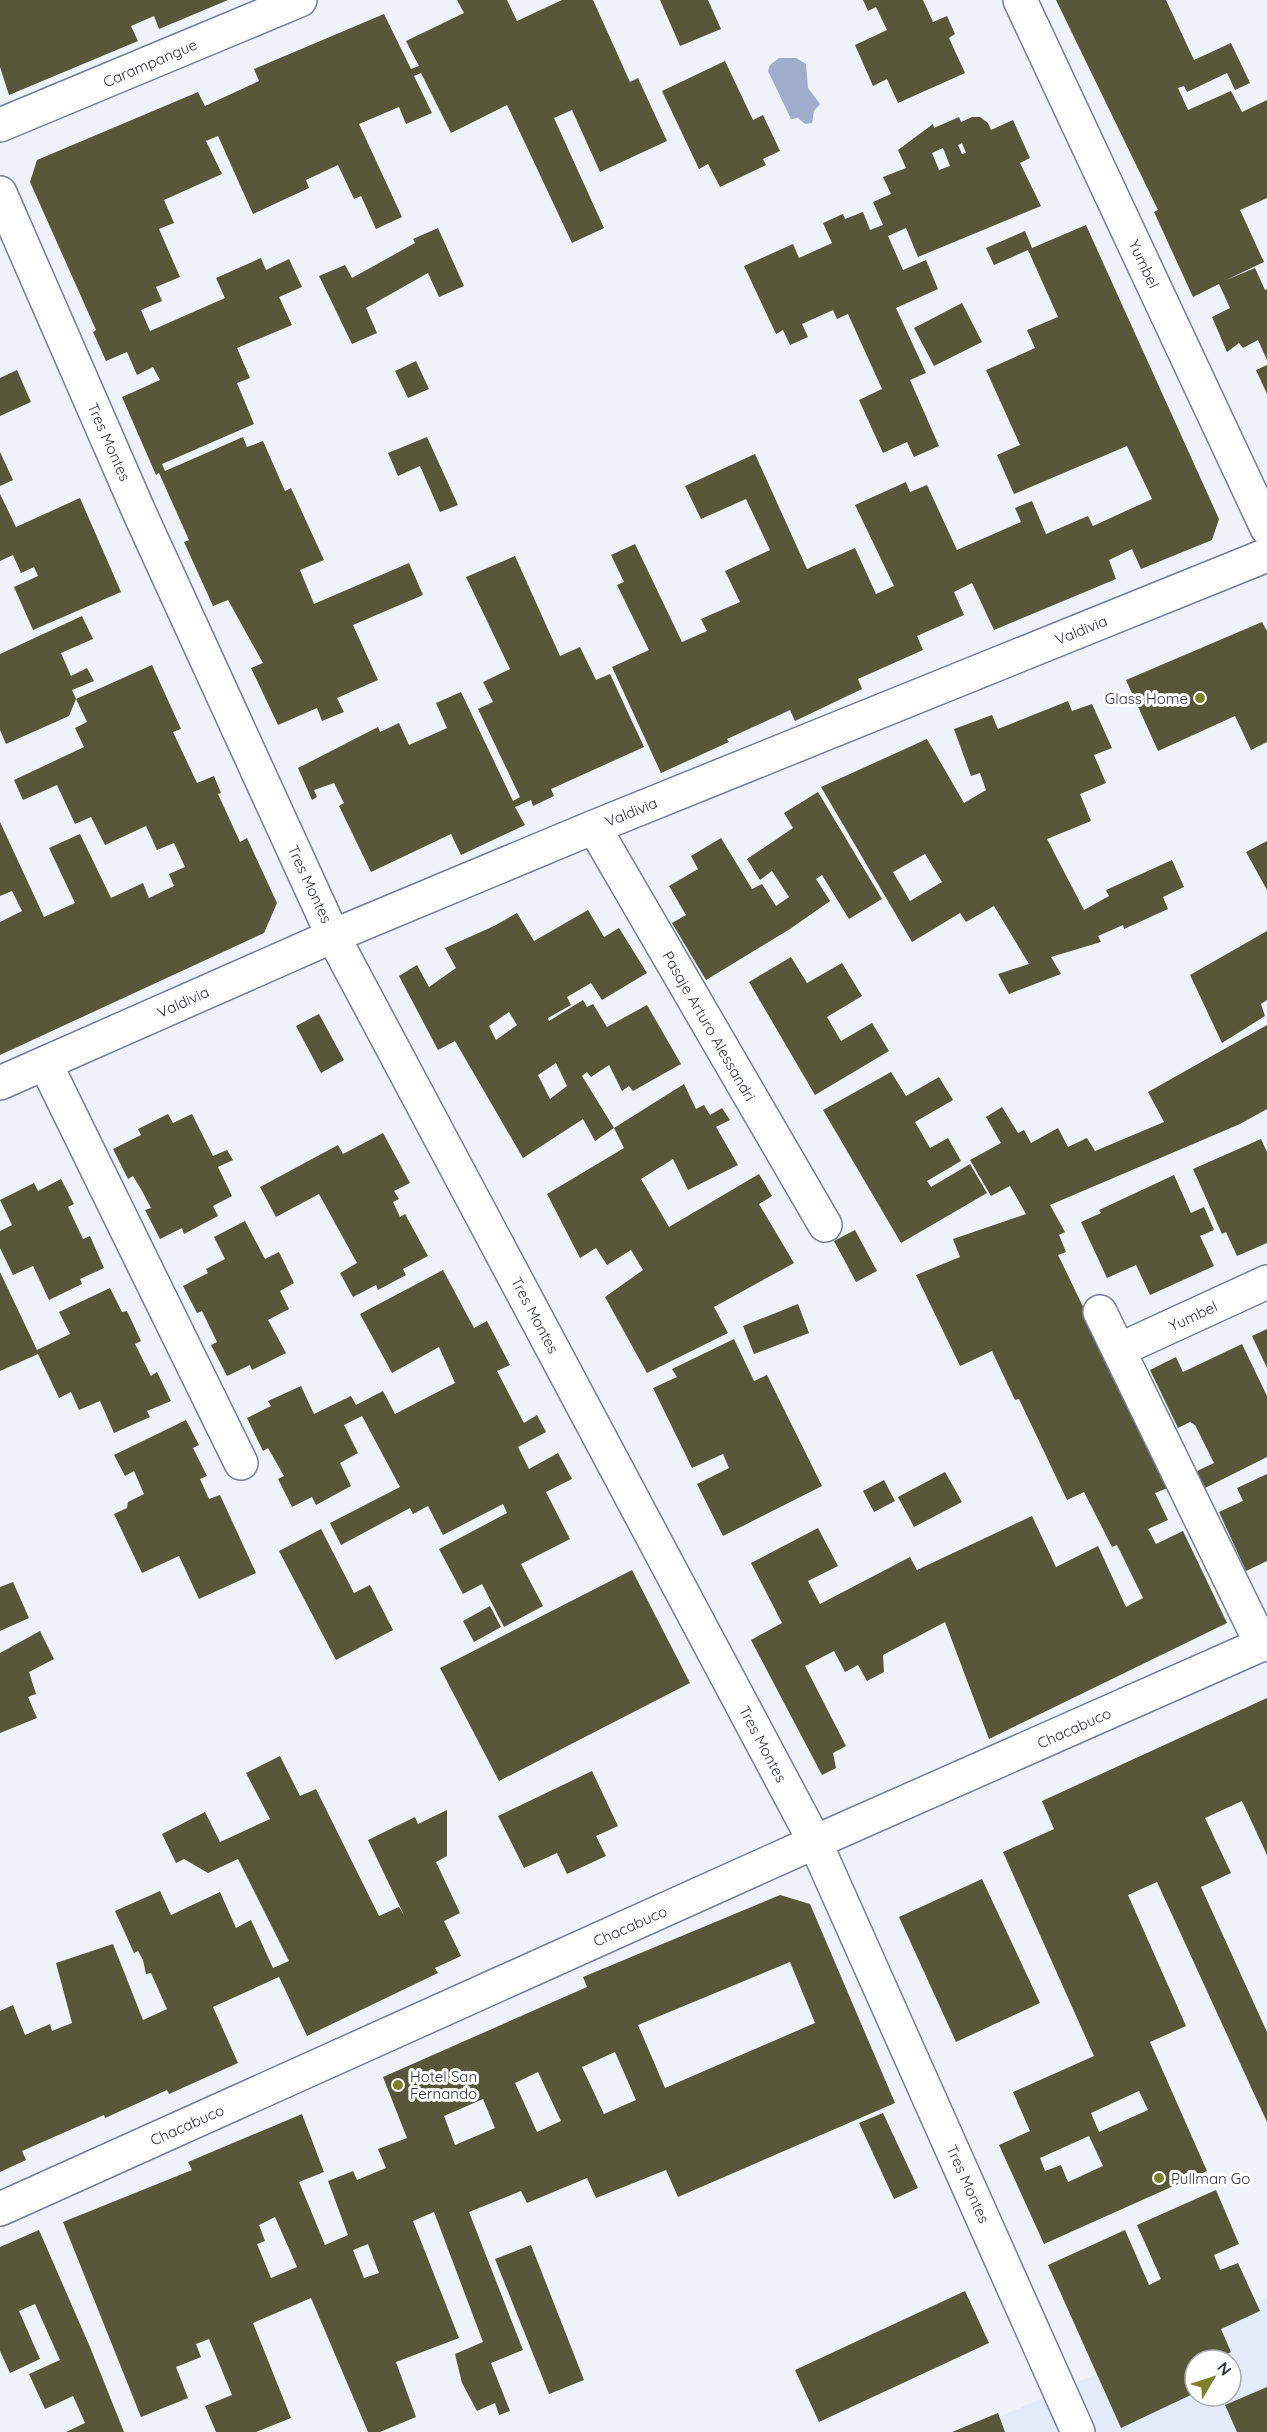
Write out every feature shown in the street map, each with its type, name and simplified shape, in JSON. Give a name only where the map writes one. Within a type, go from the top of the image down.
[{"type":"street","name":"Carampangue","points":[[0,126],[300,0]]},
{"type":"street","name":"Yumbel","points":[[1020,0],[1267,528]]},
{"type":"street","name":"Tres Montes","points":[[0,193],[140,514],[333,936],[815,1842],[1078,2432]]},
{"type":"street","name":"Valdivia","points":[[0,1083],[333,936],[594,827],[1267,555]]},
{"type":"street","name":"Pasaje Arturo Alessandri","points":[[594,827],[825,1225]]},
{"type":"street","points":[[45,1063],[241,1463]]},
{"type":"street","name":"Yumbel","points":[[1119,1350],[1267,1282]]},
{"type":"street","name":"Chacabuco","points":[[0,2210],[815,1842],[1265,1643],[1100,1312]]},
{"type":"shaded area","points":[[1267,2298],[1267,2432],[966,2432]]},
{"type":"water","points":[[779,58],[796,58],[806,64],[808,88],[820,104],[814,111],[812,123],[805,124],[798,118],[791,119],[768,71],[770,65]]},
{"type":"building","points":[[0,0],[228,0],[159,29],[154,16],[131,26],[138,41],[9,95],[0,67]]},
{"type":"building","points":[[457,0],[507,0],[517,21],[562,0],[593,0],[630,82],[638,78],[667,141],[600,172],[572,110],[554,118],[604,228],[572,243],[507,105],[451,133],[421,73],[414,76],[432,113],[406,124],[399,107],[359,124],[402,217],[376,229],[361,196],[354,199],[338,165],[306,180],[309,188],[253,214],[218,136],[206,141],[222,174],[164,200],[174,223],[159,229],[180,277],[156,287],[162,301],[141,310],[150,331],[225,298],[216,278],[261,258],[266,270],[289,259],[302,287],[279,297],[292,325],[237,348],[250,378],[237,383],[254,424],[162,464],[165,471],[243,437],[247,447],[263,441],[285,491],[291,488],[324,560],[300,570],[314,604],[409,563],[423,595],[353,625],[378,680],[337,698],[344,712],[322,721],[317,708],[278,725],[251,668],[263,663],[228,600],[213,606],[184,542],[189,540],[159,473],[156,475],[122,397],[160,380],[153,367],[137,375],[127,352],[106,361],[93,332],[96,330],[30,182],[37,160],[198,92],[205,106],[259,81],[254,69],[384,14],[411,69],[419,66],[406,41],[464,13]]},
{"type":"building","points":[[660,0],[708,0],[721,29],[680,46]]},
{"type":"building","points":[[863,0],[923,0],[933,22],[947,16],[955,34],[949,38],[965,73],[898,103],[887,79],[873,86],[855,45],[887,30],[876,7],[868,11]]},
{"type":"building","points":[[1056,0],[1166,0],[1194,60],[1231,43],[1250,83],[1235,90],[1227,73],[1187,92],[1184,86],[1178,88],[1188,110],[1231,91],[1242,112],[1267,100],[1267,198],[1240,210],[1264,262],[1226,280],[1255,268],[1265,290],[1267,289],[1267,360],[1258,340],[1243,348],[1239,343],[1227,352],[1212,317],[1230,308],[1219,284],[1193,297],[1154,212],[1158,210]]},
{"type":"building","points":[[725,61],[753,120],[763,115],[780,151],[763,159],[766,165],[720,187],[708,164],[699,169],[662,91]]},
{"type":"building","points":[[959,117],[961,122],[972,117],[980,117],[988,123],[991,130],[1013,120],[1030,158],[1020,163],[1041,206],[918,257],[906,228],[888,236],[903,270],[926,260],[938,289],[896,308],[926,373],[910,380],[939,446],[914,457],[907,442],[883,453],[859,400],[882,389],[848,314],[837,319],[833,310],[802,324],[808,337],[790,345],[783,330],[776,334],[744,266],[793,244],[799,258],[832,243],[823,223],[843,214],[845,219],[863,212],[870,230],[883,225],[873,202],[891,194],[883,177],[906,168],[898,150],[933,124],[934,128]],"holes":[[[962,143],[966,153],[962,154],[958,145]],[[943,148],[950,166],[939,170],[932,153]]]},
{"type":"building","points":[[1086,225],[1219,519],[1212,540],[1141,569],[1132,549],[1109,560],[1116,579],[994,630],[972,583],[954,592],[964,615],[917,636],[923,650],[858,679],[862,689],[795,721],[790,710],[727,739],[729,742],[661,773],[612,667],[649,650],[617,585],[624,582],[611,555],[635,544],[682,642],[707,631],[701,619],[740,602],[725,571],[770,550],[746,499],[701,519],[685,486],[755,454],[807,569],[855,548],[876,594],[894,586],[855,505],[906,482],[910,492],[927,485],[957,550],[1021,522],[1015,508],[1032,501],[1046,534],[1088,516],[1093,526],[1152,499],[1127,446],[1014,494],[997,455],[1020,445],[986,370],[1035,348],[1027,330],[1058,317],[1028,250],[994,265],[986,248],[1025,231],[1032,248]]},
{"type":"building","points":[[438,228],[464,286],[439,297],[428,273],[366,308],[377,333],[352,344],[319,276],[345,265],[352,278],[415,243],[413,239]]},
{"type":"building","points":[[962,303],[982,342],[934,366],[914,328]]},
{"type":"building","points":[[416,361],[429,389],[408,398],[395,371]]},
{"type":"building","points":[[1267,365],[1267,394],[1256,370]]},
{"type":"building","points":[[17,370],[31,402],[0,416],[0,378]]},
{"type":"building","points":[[427,437],[458,505],[440,512],[420,466],[398,476],[388,453]]},
{"type":"building","points":[[0,452],[13,480],[0,486]]},
{"type":"building","points":[[0,494],[16,527],[80,498],[121,592],[33,630],[14,587],[38,576],[34,567],[21,573],[13,555],[0,561]]},
{"type":"building","points":[[515,556],[560,656],[580,647],[596,680],[610,674],[644,747],[551,789],[554,796],[533,806],[531,800],[515,807],[525,825],[461,855],[451,834],[371,872],[339,806],[344,803],[334,783],[314,790],[317,797],[312,800],[298,768],[378,727],[380,732],[399,723],[409,745],[447,728],[436,703],[461,692],[513,801],[520,797],[478,709],[493,702],[483,682],[510,669],[466,577]]},
{"type":"building","points":[[82,616],[93,639],[61,653],[71,676],[87,668],[94,681],[72,690],[76,699],[69,716],[6,744],[0,730],[0,654]]},
{"type":"building","name":"Glass Home","points":[[1262,622],[1267,631],[1267,742],[1251,750],[1235,716],[1158,751],[1126,680]]},
{"type":"building","points":[[152,665],[181,729],[173,732],[197,783],[214,776],[221,793],[218,794],[240,842],[247,838],[277,903],[264,933],[0,1055],[0,922],[22,911],[12,891],[0,896],[0,822],[44,917],[75,903],[49,848],[80,834],[111,898],[143,883],[149,898],[174,886],[169,874],[185,867],[174,843],[157,850],[146,826],[105,845],[91,817],[75,824],[57,785],[23,800],[14,780],[84,747],[75,728],[87,722],[76,699]]},
{"type":"building","points":[[1068,701],[1072,711],[1092,704],[1112,748],[1094,755],[1106,783],[1080,794],[1091,821],[1047,839],[1084,910],[1109,896],[1106,890],[1172,860],[1184,887],[1163,897],[1168,909],[1124,929],[1123,925],[1098,936],[1101,942],[1051,957],[1061,974],[1009,994],[998,974],[1029,964],[994,906],[966,922],[960,913],[912,942],[821,787],[927,739],[964,803],[986,790],[980,773],[971,776],[954,729],[992,715],[998,729]],"holes":[[[925,854],[942,882],[910,901],[893,872]]]},
{"type":"building","points":[[818,792],[882,899],[849,919],[822,875],[816,879],[830,901],[790,929],[706,980],[672,923],[686,915],[669,886],[698,869],[691,856],[721,838],[752,889],[762,884],[776,906],[789,897],[772,871],[760,880],[747,859],[793,828],[784,813]]},
{"type":"building","points":[[1267,841],[1267,890],[1246,852]]},
{"type":"building","points":[[588,910],[604,937],[619,928],[647,973],[602,1000],[591,983],[567,997],[571,1005],[548,1018],[549,1021],[583,1000],[587,1007],[593,1004],[607,1027],[647,1005],[681,1064],[633,1091],[629,1086],[622,1091],[609,1065],[591,1077],[587,1072],[582,1076],[614,1128],[595,1141],[583,1119],[523,1158],[455,1041],[438,1050],[399,976],[417,965],[429,987],[456,968],[445,948],[517,913],[534,941]],"holes":[[[509,1012],[517,1025],[496,1040],[489,1026]],[[556,1063],[567,1086],[550,1099],[538,1075]]]},
{"type":"building","points":[[1267,931],[1267,1000],[1261,1004],[1265,1016],[1222,1043],[1190,975]]},
{"type":"building","points":[[791,957],[807,983],[842,963],[862,996],[827,1017],[841,1041],[872,1023],[889,1051],[815,1095],[749,982]]},
{"type":"building","points":[[319,1014],[344,1060],[321,1073],[296,1026]]},
{"type":"building","points":[[1267,1025],[1267,1109],[1240,1124],[1050,1205],[1065,1232],[1059,1235],[1066,1252],[1058,1255],[1170,1487],[1155,1493],[1168,1520],[1148,1529],[1156,1544],[1183,1531],[1227,1623],[989,1739],[945,1622],[883,1655],[884,1672],[867,1681],[858,1665],[845,1672],[834,1651],[805,1666],[846,1746],[833,1753],[836,1768],[822,1775],[751,1640],[782,1623],[751,1563],[818,1528],[838,1566],[808,1581],[820,1604],[910,1557],[917,1570],[1032,1516],[1056,1567],[1098,1546],[1126,1607],[1143,1598],[1117,1545],[1112,1547],[1084,1492],[1067,1500],[1019,1399],[1015,1400],[992,1351],[960,1366],[916,1275],[960,1257],[953,1239],[1026,1214],[1010,1186],[991,1196],[970,1160],[1001,1143],[986,1117],[1002,1107],[1018,1133],[1024,1130],[1031,1143],[1058,1128],[1068,1147],[1087,1138],[1095,1151],[1164,1122],[1148,1092]]},
{"type":"building","points":[[891,1072],[906,1096],[939,1077],[953,1100],[915,1122],[930,1148],[948,1138],[961,1161],[927,1181],[931,1187],[970,1164],[987,1193],[901,1243],[823,1110]]},
{"type":"building","points":[[684,1084],[696,1109],[704,1105],[710,1115],[722,1108],[730,1120],[716,1127],[738,1165],[688,1190],[673,1159],[641,1179],[669,1227],[759,1174],[772,1196],[759,1204],[794,1263],[714,1307],[728,1333],[647,1373],[605,1297],[643,1270],[631,1250],[607,1265],[596,1248],[580,1258],[547,1194],[624,1148],[614,1128]]},
{"type":"building","points":[[168,1114],[173,1123],[192,1114],[213,1156],[227,1150],[233,1160],[218,1167],[232,1196],[213,1206],[218,1216],[184,1234],[182,1228],[160,1239],[145,1210],[151,1208],[133,1176],[128,1179],[113,1149],[141,1135],[138,1129]]},
{"type":"building","points":[[383,1133],[410,1183],[394,1191],[399,1199],[393,1202],[400,1217],[405,1214],[428,1256],[403,1269],[406,1275],[378,1290],[376,1285],[353,1297],[340,1273],[357,1263],[319,1194],[276,1217],[260,1187],[338,1145],[343,1154]]},
{"type":"building","points":[[1261,1139],[1267,1152],[1267,1243],[1237,1256],[1226,1232],[1222,1234],[1193,1169]]},
{"type":"building","points":[[1174,1175],[1191,1213],[1204,1207],[1214,1230],[1200,1236],[1214,1266],[1150,1295],[1136,1265],[1107,1278],[1081,1222],[1101,1213],[1099,1210]]},
{"type":"building","points":[[61,1179],[74,1204],[68,1207],[83,1239],[90,1236],[104,1268],[80,1279],[82,1284],[49,1300],[33,1266],[13,1275],[0,1248],[0,1231],[12,1225],[0,1200],[34,1183],[38,1191]]},
{"type":"building","points":[[245,1221],[265,1259],[279,1252],[294,1283],[280,1291],[289,1309],[268,1320],[286,1353],[252,1370],[250,1365],[227,1376],[211,1345],[217,1342],[202,1311],[197,1313],[183,1286],[208,1273],[206,1269],[225,1259],[214,1237]]},
{"type":"building","points":[[855,1230],[877,1271],[856,1282],[834,1241]]},
{"type":"building","points":[[443,1270],[474,1328],[487,1321],[510,1365],[497,1371],[524,1423],[537,1415],[546,1432],[518,1447],[529,1469],[558,1453],[572,1479],[546,1492],[570,1539],[521,1564],[543,1606],[504,1627],[482,1584],[463,1594],[439,1549],[507,1513],[503,1504],[443,1535],[428,1506],[413,1514],[410,1508],[341,1545],[330,1523],[400,1487],[362,1416],[344,1425],[358,1453],[340,1463],[351,1486],[316,1505],[312,1497],[292,1507],[278,1479],[284,1476],[268,1448],[263,1451],[247,1418],[271,1406],[268,1401],[301,1386],[314,1414],[351,1396],[356,1405],[383,1391],[395,1414],[455,1383],[439,1347],[392,1373],[360,1314]]},
{"type":"building","points":[[0,1272],[37,1350],[70,1334],[59,1312],[110,1288],[122,1312],[127,1311],[141,1341],[135,1344],[151,1376],[157,1372],[171,1401],[147,1411],[150,1417],[114,1433],[100,1401],[79,1410],[71,1392],[59,1398],[38,1354],[0,1371]]},
{"type":"building","points":[[798,1304],[809,1333],[754,1354],[743,1326]]},
{"type":"building","points":[[1267,1329],[1267,1368],[1252,1336]]},
{"type":"building","points":[[734,1339],[754,1381],[767,1375],[822,1486],[723,1536],[697,1484],[729,1468],[723,1454],[692,1468],[653,1388],[677,1377],[672,1369]]},
{"type":"building","points":[[1242,1344],[1267,1396],[1267,1457],[1205,1488],[1197,1471],[1214,1463],[1195,1425],[1190,1422],[1178,1428],[1150,1370],[1176,1357],[1183,1372]]},
{"type":"building","points":[[186,1420],[199,1445],[193,1448],[207,1476],[200,1479],[209,1499],[220,1495],[256,1573],[199,1599],[179,1556],[142,1573],[114,1514],[127,1508],[128,1502],[144,1494],[134,1471],[125,1476],[114,1455]]},
{"type":"building","points":[[945,1472],[962,1502],[914,1527],[898,1497]]},
{"type":"building","points":[[1267,1474],[1267,1561],[1246,1571],[1219,1512],[1243,1501],[1237,1488]]},
{"type":"building","points":[[884,1480],[895,1501],[874,1512],[863,1491]]},
{"type":"building","points":[[321,1529],[354,1593],[370,1585],[393,1630],[336,1660],[279,1551]]},
{"type":"building","points":[[632,1570],[690,1683],[499,1781],[440,1668]]},
{"type":"building","points":[[13,1582],[29,1618],[0,1631],[0,1587]]},
{"type":"building","points":[[490,1606],[501,1627],[474,1642],[463,1621]]},
{"type":"building","points":[[40,1631],[54,1659],[29,1672],[36,1694],[28,1697],[37,1718],[0,1733],[0,1653]]},
{"type":"building","points":[[1267,1698],[1267,1855],[1242,1801],[1205,1818],[1231,1873],[1201,1887],[1267,2032],[1267,2122],[1157,1882],[1128,1895],[1186,2026],[1150,2042],[1207,2171],[1044,2244],[999,2145],[1030,2131],[1013,2092],[1094,2056],[1003,1852],[1054,1829],[1042,1801]],"holes":[[[1139,2091],[1148,2110],[1099,2132],[1091,2113]],[[1089,2136],[1103,2166],[1068,2182],[1061,2165],[1045,2171],[1040,2158]]]},
{"type":"building","points":[[280,1756],[300,1796],[316,1789],[379,1916],[399,1907],[404,1915],[368,1840],[415,1817],[418,1824],[447,1810],[447,1856],[436,1862],[460,1913],[444,1921],[461,1956],[435,1968],[438,1973],[307,2036],[279,1977],[213,2007],[238,2063],[169,2094],[167,2090],[22,2151],[26,2160],[0,2172],[0,2011],[13,2005],[25,2035],[50,2024],[52,2031],[72,2023],[56,1963],[113,1944],[143,2020],[167,2009],[151,1973],[146,1974],[138,1951],[134,1953],[115,1911],[160,1891],[171,1915],[220,1892],[236,1928],[251,1920],[273,1968],[289,1961],[238,1859],[208,1873],[184,1859],[176,1863],[162,1834],[205,1812],[220,1842],[270,1819],[246,1773]]},
{"type":"building","points":[[592,1771],[618,1826],[596,1836],[606,1856],[567,1874],[557,1853],[524,1868],[498,1816]]},
{"type":"building","points":[[982,1879],[1040,2003],[956,2042],[899,1917]]},
{"type":"building","points":[[780,1895],[810,1904],[895,2103],[678,2197],[666,2170],[596,2198],[587,2178],[527,2203],[521,2191],[469,2212],[523,2350],[491,2363],[510,2411],[499,2415],[495,2403],[477,2411],[462,2383],[455,2354],[483,2342],[434,2212],[413,2221],[459,2338],[396,2362],[416,2417],[380,2432],[368,2432],[311,2298],[253,2323],[291,2418],[256,2432],[216,2432],[205,2406],[232,2395],[209,2339],[196,2344],[201,2357],[176,2367],[188,2398],[141,2417],[63,2222],[192,2170],[188,2162],[302,2114],[324,2172],[299,2182],[325,2245],[348,2235],[328,2181],[353,2171],[357,2180],[386,2168],[378,2149],[407,2138],[383,2077],[587,1987],[583,1977]],"holes":[[[790,1962],[815,2023],[665,2088],[638,2025]],[[615,2052],[636,2100],[604,2114],[582,2067]],[[538,2072],[561,2121],[537,2132],[515,2083]],[[483,2099],[495,2128],[455,2145],[444,2116]],[[275,2217],[297,2267],[271,2278],[257,2244],[265,2241],[259,2225]],[[368,2244],[379,2273],[364,2278],[353,2250]]]},
{"type":"building","points":[[883,2113],[918,2188],[894,2199],[859,2123]]},
{"type":"building","points":[[1216,2190],[1239,2244],[1214,2255],[1220,2270],[1238,2263],[1260,2311],[1221,2329],[1229,2348],[1183,2348],[1183,2399],[1121,2428],[1048,2265],[1125,2230],[1149,2285],[1161,2279],[1137,2225]]},
{"type":"building","points":[[39,2230],[124,2432],[66,2432],[85,2423],[73,2396],[45,2409],[29,2374],[60,2360],[35,2304],[19,2311],[40,2359],[10,2373],[0,2351],[0,2247]]},
{"type":"building","points":[[531,2245],[584,2380],[549,2394],[495,2259]]},
{"type":"building","points":[[965,2291],[989,2343],[819,2422],[795,2370]]},
{"type":"building","points":[[1267,2387],[1267,2432],[1237,2432],[1226,2408],[1243,2408],[1243,2397]]},
{"type":"building","points":[[998,2413],[1005,2432],[952,2432]]},
{"type":"place","name":"Glass Home","points":[[1200,698]]},
{"type":"place","name":"Hotel San Fernando","points":[[398,2085]]},
{"type":"place","name":"Pullman Go","points":[[1159,2178]]}]
